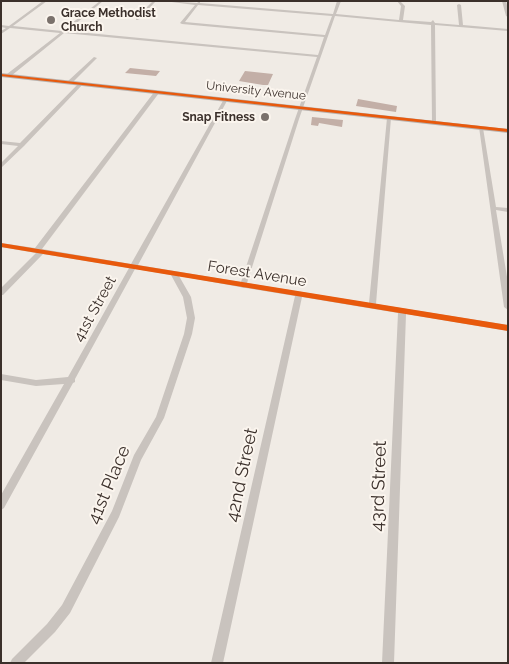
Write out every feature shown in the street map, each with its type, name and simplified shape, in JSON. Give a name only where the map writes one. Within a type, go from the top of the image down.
[{"type":"main road","name":"University Avenue","points":[[1,75],[508,131]]},
{"type":"street","points":[[1,32],[46,1]]},
{"type":"street","points":[[9,76],[102,1]]},
{"type":"street","points":[[136,19],[155,1]]},
{"type":"street","points":[[165,1],[199,2]]},
{"type":"street","points":[[188,1],[508,29]]},
{"type":"street","points":[[243,286],[301,108],[339,1]]},
{"type":"street","points":[[398,1],[402,6],[401,20]]},
{"type":"street","points":[[504,1],[508,16]]},
{"type":"street","points":[[199,2],[182,21],[185,24],[327,36]]},
{"type":"street","points":[[458,5],[461,25]]},
{"type":"street","points":[[433,22],[434,122]]},
{"type":"street","points":[[1,26],[320,56]]},
{"type":"street","points":[[70,82],[95,58]]},
{"type":"street","points":[[1,166],[82,84]]},
{"type":"street","points":[[1,293],[39,251],[156,92]]},
{"type":"street","name":"41st Street","points":[[1,505],[72,380],[226,99]]},
{"type":"street","points":[[372,306],[390,118]]},
{"type":"street","points":[[481,128],[508,307]]},
{"type":"street","points":[[1,142],[22,145]]},
{"type":"street","points":[[493,208],[508,210]]},
{"type":"street","name":"Forest Avenue","points":[[1,245],[508,328]]},
{"type":"street","name":"41st Place","points":[[16,663],[33,647],[66,609],[116,514],[137,458],[160,418],[188,334],[191,318],[187,297],[174,274]]},
{"type":"street","name":"42nd Street","points":[[217,663],[299,294]]},
{"type":"street","name":"43rd Street","points":[[388,663],[402,311]]},
{"type":"street","points":[[1,378],[36,383],[72,380]]},
{"type":"building","points":[[130,68],[160,71],[156,76],[125,73]]},
{"type":"building","points":[[245,71],[273,74],[268,85],[263,85],[239,81]]},
{"type":"building","points":[[358,99],[397,106],[396,112],[356,106]]},
{"type":"building","points":[[312,117],[343,120],[342,127],[319,123],[318,126],[311,125]]},
{"type":"cycle path","points":[[1,75],[508,131]]},
{"type":"cycle path","points":[[1,245],[508,328]]},
{"type":"place","name":"Grace Methodist Church","points":[[51,20]]},
{"type":"place","name":"Snap Fitness","points":[[265,117]]}]
